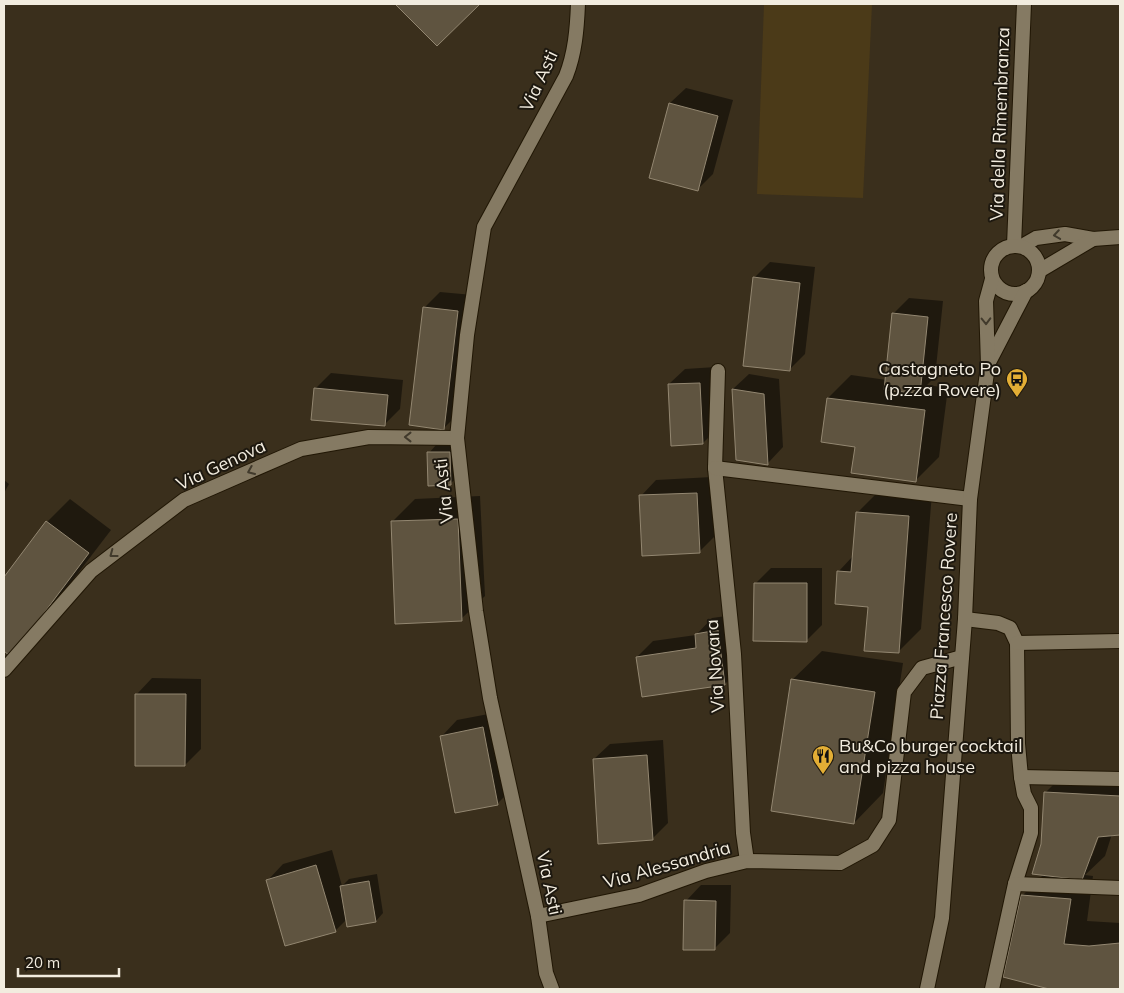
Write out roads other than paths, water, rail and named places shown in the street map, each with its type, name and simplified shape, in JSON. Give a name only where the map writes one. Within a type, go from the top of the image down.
[{"type":"street","name":"Via Asti","points":[[552,989],[546,973],[538,916],[490,698],[476,611],[457,438],[467,336],[484,227],[572,61],[577,28],[578,4]]},
{"type":"street","name":"Via della Rimembranza","points":[[1018,246],[1024,4]]},
{"type":"street","points":[[1018,246],[1034,255],[1039,271],[1033,286],[1018,294],[1010,293],[996,286],[992,279],[990,271],[994,257],[1006,247],[1018,246],[1036,238],[1066,234],[1094,239],[1120,237]]},
{"type":"street","points":[[1039,271],[1094,239]]},
{"type":"street","name":"Piazza Francesco Rovere","points":[[928,989],[942,918],[965,619],[970,499],[988,365],[986,301],[992,279]]},
{"type":"street","name":"Piazza Francesco Rovere","points":[[988,365],[1026,291]]},
{"type":"street","name":"Via Novara","points":[[718,371],[715,468],[734,654],[743,833],[747,861]]},
{"type":"street","name":"Via Genova","points":[[4,670],[91,571],[184,500],[301,449],[368,437],[457,438]]},
{"type":"street","points":[[715,468],[970,499]]},
{"type":"street","points":[[965,619],[998,623],[1010,628],[1017,643],[1018,744],[1024,794],[1031,808],[1031,833],[1015,884],[994,989]]},
{"type":"street","points":[[1017,643],[1120,641]]},
{"type":"street","name":"Via Alessandria","points":[[538,916],[639,895],[706,871],[747,861],[840,863],[873,845],[889,820],[904,692],[922,668],[962,657]]},
{"type":"street","points":[[1021,776],[1120,779]]},
{"type":"street","points":[[1015,884],[1120,888]]},
{"type":"place","name":"Castagneto Po (p.zza Rovere)","points":[[1017,398]]},
{"type":"place","name":"Bu&Co burger cocktail and pizza house","points":[[823,775]]}]
